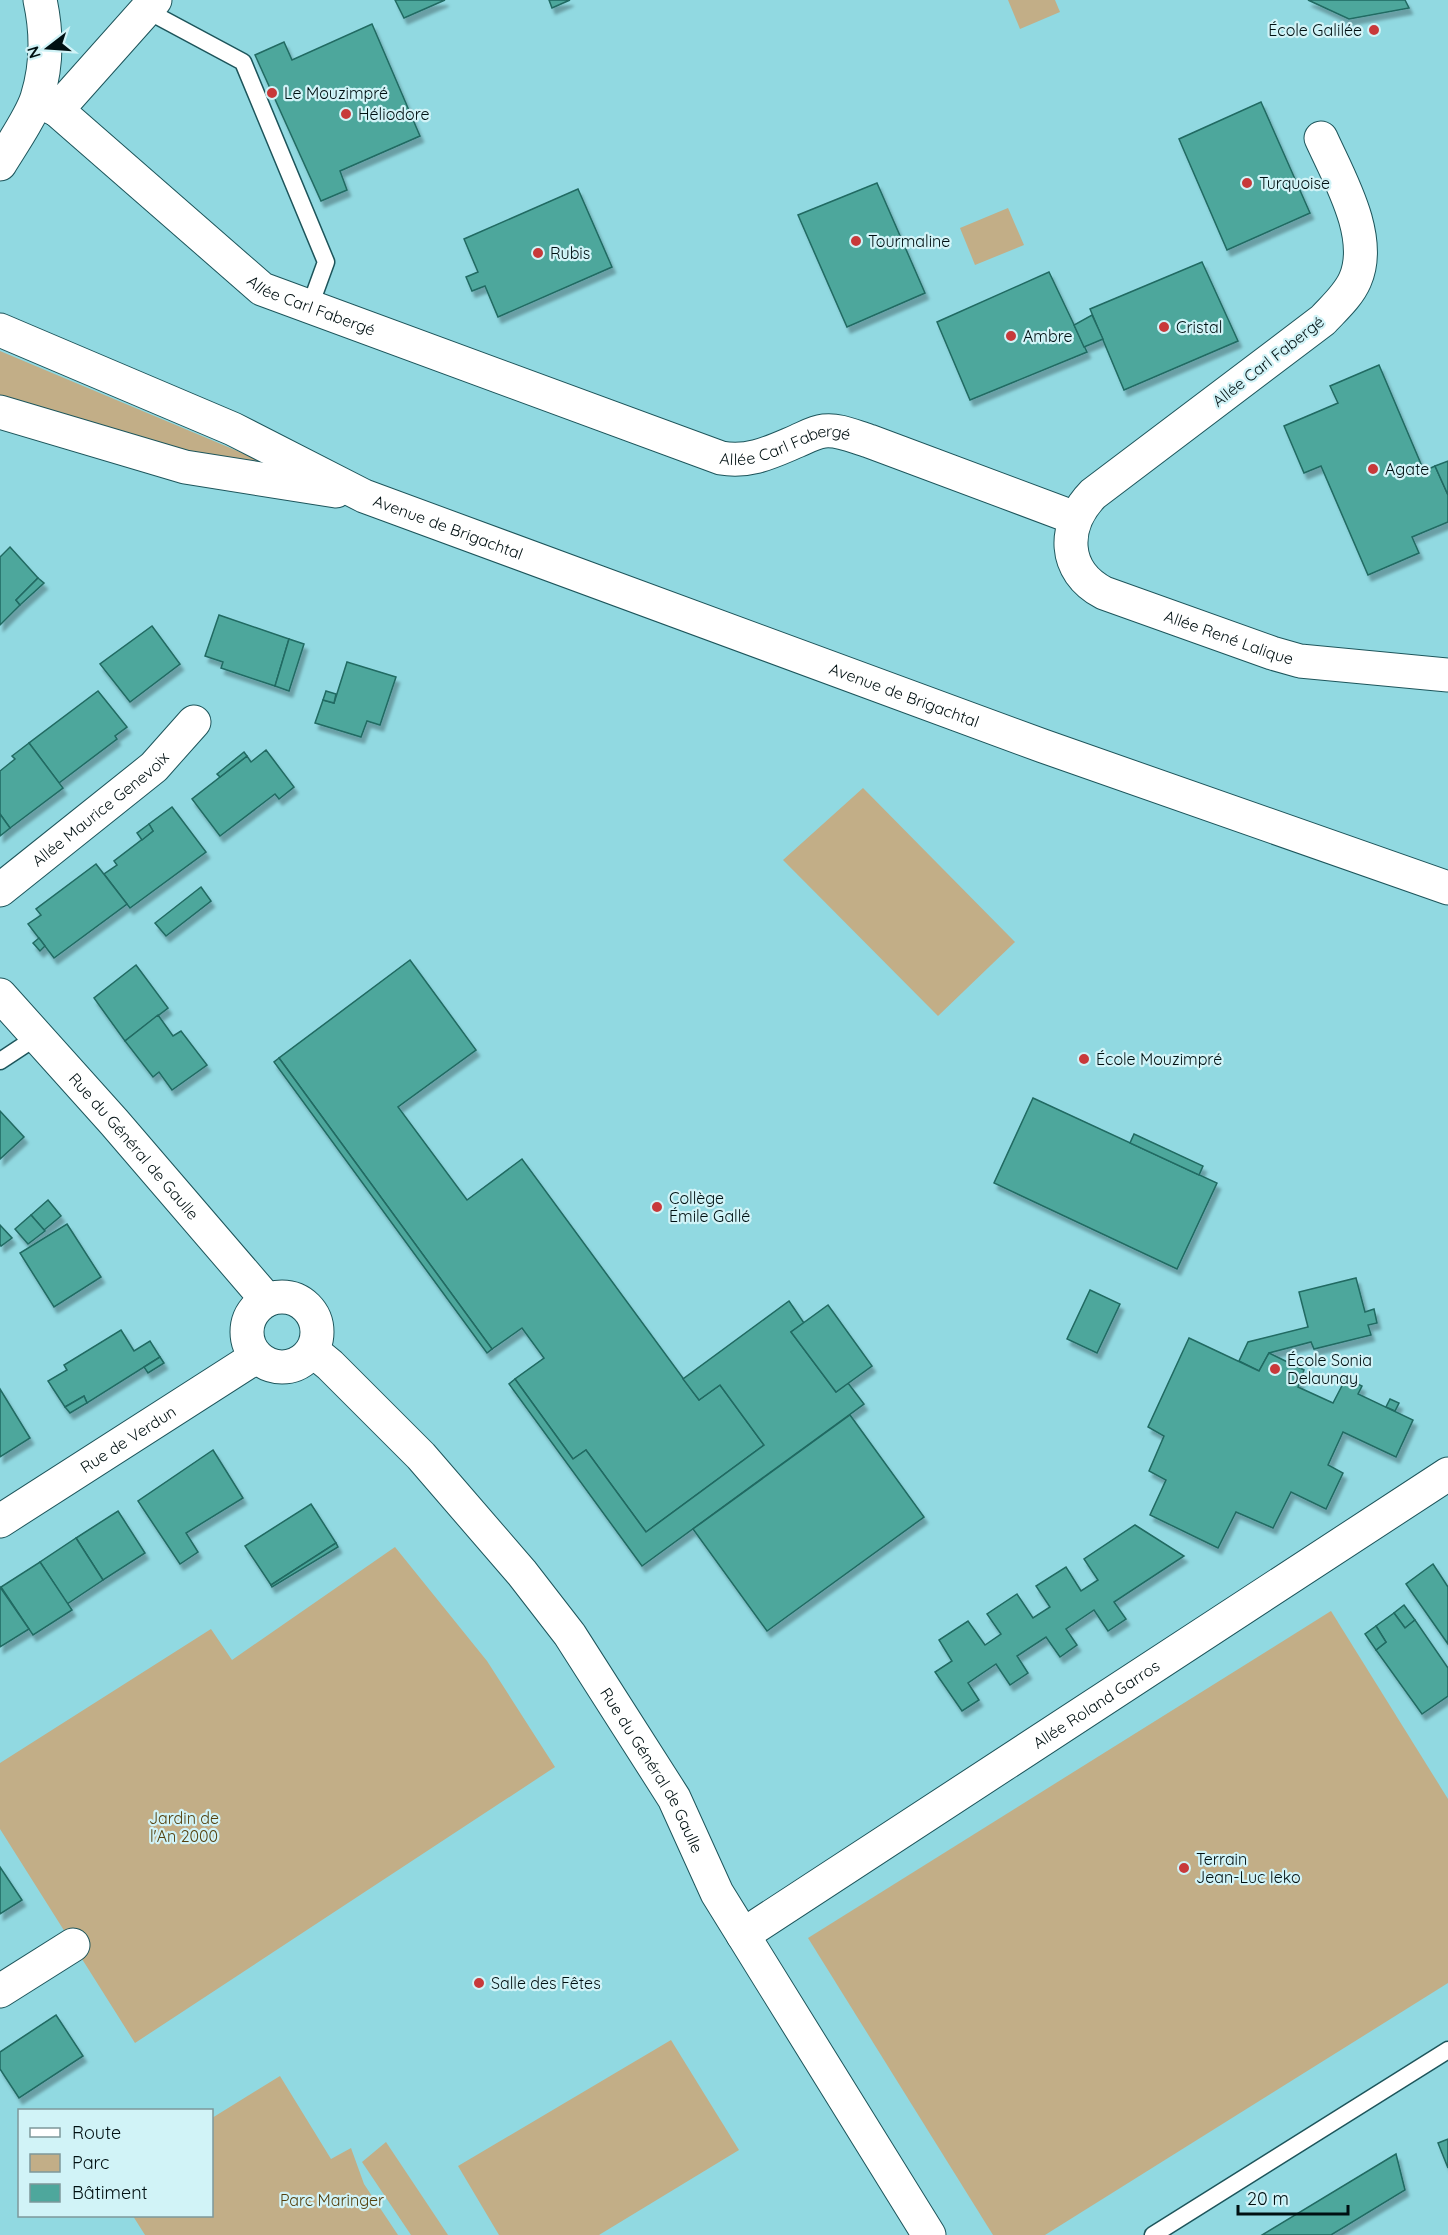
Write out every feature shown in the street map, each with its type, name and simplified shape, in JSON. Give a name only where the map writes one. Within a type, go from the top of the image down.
[{"type":"street","points":[[40,0],[44,19],[47,105]]},
{"type":"street","points":[[0,164],[47,105],[150,5]]},
{"type":"street","name":"Allée Carl Fabergé","points":[[47,105],[262,289],[721,458],[738,461],[750,459],[822,431],[836,431],[869,441],[1075,518],[1083,504],[1093,494],[1323,320],[1355,281],[1360,264],[1361,246],[1357,224],[1321,138]]},
{"type":"street","name":"Avenue de Brigachtal","points":[[0,330],[233,429],[364,496],[1032,742],[1448,888]]},
{"type":"street","name":"Avenue de Brigachtal","points":[[0,412],[185,467],[364,496]]},
{"type":"street","name":"Allée René Lalique","points":[[1075,518],[1071,542],[1074,564],[1082,578],[1104,593],[1300,661],[1448,675]]},
{"type":"street","name":"Allée Maurice Genevoix","points":[[0,890],[154,767],[194,722]]},
{"type":"street","name":"Rue du Général de Gaulle","points":[[0,995],[246,1273],[267,1300]]},
{"type":"street","points":[[286,1297],[307,1307],[317,1328],[313,1351],[297,1365],[275,1367],[256,1357],[247,1338],[250,1317],[267,1300],[286,1297]]},
{"type":"street","name":"Rue du Général de Gaulle","points":[[313,1351],[330,1365],[421,1456],[522,1573],[570,1635],[674,1798],[717,1893],[929,2235]]},
{"type":"street","name":"Rue de Verdun","points":[[0,1521],[256,1357]]},
{"type":"street","name":"Allée Roland Garros","points":[[743,1935],[1448,1474]]},
{"type":"street","points":[[0,1991],[73,1945]]},
{"type":"lane","points":[[150,5],[243,62],[327,262],[310,306]]},
{"type":"lane","points":[[0,1061],[38,1036]]},
{"type":"lane","points":[[1153,2235],[1448,2050]]},
{"type":"green space","points":[[1008,0],[1055,0],[1060,12],[1020,29]]},
{"type":"green space","points":[[1008,208],[1024,245],[975,265],[960,228]]},
{"type":"green space","points":[[0,351],[273,466],[272,477],[0,395]]},
{"type":"green space","points":[[863,788],[1015,942],[938,1016],[783,860]]},
{"type":"green space","name":"Jardin de l'An 2000","points":[[395,1547],[487,1661],[555,1767],[135,2043],[0,1829],[0,1763],[211,1629],[232,1660]]},
{"type":"green space","name":"Terrain Jean-Luc Ieko","points":[[1331,1611],[1448,1799],[1448,1983],[1045,2235],[993,2235],[808,1938]]},
{"type":"green space","points":[[671,2040],[739,2150],[599,2235],[499,2235],[458,2166]]},
{"type":"green space","name":"Parc Maringer","points":[[280,2076],[331,2159],[351,2148],[364,2184],[398,2235],[145,2235],[134,2217],[213,2217],[213,2117]]},
{"type":"green space","points":[[386,2142],[448,2235],[411,2235],[362,2162]]},
{"type":"building","points":[[395,0],[445,0],[404,18]]},
{"type":"building","points":[[549,0],[570,0],[552,8]]},
{"type":"building","points":[[1308,0],[1405,0],[1409,8],[1349,19]]},
{"type":"building","name":"Héliodore","points":[[372,24],[420,136],[340,171],[347,190],[321,201],[255,55],[284,42],[292,60]]},
{"type":"building","name":"Turquoise","points":[[1261,102],[1310,213],[1227,250],[1179,139]]},
{"type":"building","name":"Tourmaline","points":[[877,183],[925,293],[847,327],[798,215]]},
{"type":"building","name":"Rubis","points":[[578,189],[612,267],[498,317],[485,286],[472,291],[466,277],[478,272],[464,239]]},
{"type":"building","name":"Cristal","points":[[1202,262],[1238,341],[1124,390],[1090,309]]},
{"type":"building","name":"Ambre","points":[[1049,272],[1087,352],[970,400],[937,322]]},
{"type":"building","points":[[1092,315],[1103,339],[1084,347],[1074,325]]},
{"type":"building","name":"Agate","points":[[1379,365],[1424,471],[1435,466],[1448,495],[1448,522],[1412,537],[1419,553],[1368,575],[1321,466],[1304,473],[1284,426],[1338,403],[1330,386]]},
{"type":"building","points":[[1448,461],[1448,495],[1435,466]]},
{"type":"building","points":[[10,547],[38,578],[16,600],[20,605],[0,625],[0,557]]},
{"type":"building","points":[[38,578],[44,583],[20,605],[16,600]]},
{"type":"building","points":[[219,615],[289,639],[275,686],[221,668],[223,662],[205,656]]},
{"type":"building","points":[[152,626],[180,664],[130,702],[100,664]]},
{"type":"building","points":[[289,639],[304,644],[289,691],[275,686]]},
{"type":"building","points":[[347,662],[396,677],[380,725],[367,721],[361,737],[315,723],[323,700],[334,703]]},
{"type":"building","points":[[98,691],[127,727],[115,736],[117,739],[59,783],[29,743]]},
{"type":"building","points":[[326,691],[336,694],[334,703],[323,700]]},
{"type":"building","points":[[29,743],[63,788],[10,828],[0,814],[0,771],[15,759],[12,756]]},
{"type":"building","points":[[266,750],[294,787],[279,799],[275,794],[220,836],[192,799],[247,756],[251,762]]},
{"type":"building","points":[[244,752],[247,756],[220,777],[217,774]]},
{"type":"building","points":[[172,807],[206,852],[130,908],[104,874],[117,865],[114,861],[153,831],[149,824]]},
{"type":"building","points":[[0,814],[10,828],[0,836]]},
{"type":"building","points":[[149,824],[153,831],[142,840],[137,833]]},
{"type":"building","points":[[96,864],[127,904],[54,958],[28,924],[41,915],[36,909]]},
{"type":"building","points":[[201,887],[211,901],[166,936],[155,923]]},
{"type":"building","points":[[39,938],[45,946],[40,951],[33,943]]},
{"type":"building","points":[[410,960],[476,1050],[398,1107],[467,1200],[522,1159],[699,1400],[720,1385],[764,1445],[646,1532],[586,1450],[573,1459],[515,1379],[544,1358],[522,1328],[492,1349],[279,1058]]},
{"type":"building","points":[[136,965],[168,1008],[125,1041],[94,998]]},
{"type":"building","points":[[158,1015],[173,1036],[181,1031],[207,1065],[172,1090],[159,1072],[153,1077],[125,1041]]},
{"type":"building","points":[[279,1058],[492,1349],[487,1353],[274,1062]]},
{"type":"building","points":[[1033,1098],[1217,1183],[1177,1269],[994,1183]]},
{"type":"building","points":[[0,1111],[24,1137],[0,1159]]},
{"type":"building","points":[[1134,1134],[1203,1166],[1199,1175],[1130,1143]]},
{"type":"building","points":[[48,1200],[61,1216],[44,1230],[31,1215]]},
{"type":"building","points":[[31,1215],[45,1231],[28,1244],[15,1229]]},
{"type":"building","points":[[67,1224],[101,1277],[54,1307],[20,1253]]},
{"type":"building","points":[[0,1225],[12,1238],[1,1246],[0,1244]]},
{"type":"building","points":[[1356,1278],[1365,1312],[1374,1309],[1377,1323],[1368,1325],[1371,1335],[1314,1349],[1311,1342],[1269,1353],[1259,1371],[1239,1361],[1248,1342],[1308,1327],[1299,1292]]},
{"type":"building","points":[[1090,1290],[1120,1304],[1097,1353],[1067,1339]]},
{"type":"building","points":[[789,1301],[804,1323],[791,1332],[836,1392],[848,1383],[864,1404],[642,1566],[509,1384],[515,1379],[573,1459],[586,1450],[646,1532],[764,1445],[720,1385],[699,1400],[683,1379]]},
{"type":"building","points":[[828,1305],[872,1366],[836,1392],[791,1332]]},
{"type":"building","points":[[121,1330],[134,1351],[150,1341],[160,1357],[87,1403],[84,1396],[65,1407],[48,1381],[67,1370],[64,1365]]},
{"type":"building","points":[[1189,1338],[1259,1371],[1269,1353],[1304,1370],[1298,1387],[1333,1403],[1346,1378],[1362,1386],[1358,1394],[1413,1420],[1396,1457],[1343,1432],[1328,1465],[1343,1473],[1326,1509],[1291,1492],[1273,1528],[1236,1512],[1218,1548],[1150,1515],[1166,1480],[1149,1471],[1164,1436],[1148,1427]]},
{"type":"building","points":[[160,1357],[164,1363],[148,1373],[144,1367]]},
{"type":"building","points":[[0,1389],[30,1438],[0,1457]]},
{"type":"building","points":[[84,1396],[87,1403],[70,1413],[65,1407]]},
{"type":"building","points":[[1390,1399],[1399,1403],[1395,1411],[1386,1407]]},
{"type":"building","points":[[850,1415],[924,1517],[767,1631],[693,1529]]},
{"type":"building","points":[[213,1450],[243,1498],[186,1533],[198,1552],[180,1564],[138,1501]]},
{"type":"building","points":[[311,1504],[336,1543],[271,1585],[245,1546]]},
{"type":"building","points":[[118,1511],[145,1553],[103,1580],[76,1538]]},
{"type":"building","points":[[1135,1525],[1184,1556],[1114,1602],[1126,1619],[1108,1631],[1094,1610],[1066,1629],[1077,1645],[1060,1657],[1046,1637],[1017,1656],[1028,1673],[1010,1685],[996,1664],[968,1683],[979,1700],[962,1711],[935,1672],[952,1661],[939,1640],[968,1621],[985,1645],[1001,1634],[987,1614],[1017,1594],[1033,1618],[1050,1607],[1036,1586],[1066,1567],[1081,1591],[1098,1580],[1084,1559]]},
{"type":"building","points":[[76,1538],[103,1580],[67,1604],[40,1562]]},
{"type":"building","points":[[336,1543],[338,1547],[272,1587],[271,1585]]},
{"type":"building","points":[[40,1562],[72,1610],[33,1635],[1,1587]]},
{"type":"building","points":[[1433,1564],[1448,1587],[1448,1644],[1406,1584]]},
{"type":"building","points":[[0,1587],[29,1629],[0,1647]]},
{"type":"building","points":[[1404,1605],[1415,1620],[1405,1628],[1394,1613]]},
{"type":"building","points":[[1394,1613],[1405,1628],[1415,1620],[1448,1668],[1448,1696],[1422,1714],[1376,1650],[1386,1642],[1376,1626]]},
{"type":"building","points":[[1376,1626],[1386,1642],[1376,1650],[1365,1634]]},
{"type":"building","points":[[0,1867],[22,1900],[0,1914]]},
{"type":"building","points":[[56,2015],[83,2056],[19,2098],[0,2069],[0,2052]]},
{"type":"building","points":[[1448,2139],[1448,2168],[1438,2143]]},
{"type":"building","points":[[1396,2154],[1405,2190],[1331,2235],[1262,2235]]},
{"type":"place","name":"École Galilée","points":[[1374,30]]},
{"type":"place","name":"Le Mouzimpré","points":[[272,93]]},
{"type":"place","name":"Héliodore","points":[[346,114]]},
{"type":"place","name":"Turquoise","points":[[1247,183]]},
{"type":"place","name":"Tourmaline","points":[[856,241]]},
{"type":"place","name":"Rubis","points":[[538,253]]},
{"type":"place","name":"Cristal","points":[[1164,327]]},
{"type":"place","name":"Ambre","points":[[1011,336]]},
{"type":"place","name":"Agate","points":[[1373,469]]},
{"type":"place","name":"École Mouzimpré","points":[[1084,1059]]},
{"type":"place","name":"Collège Émile Gallé","points":[[657,1207]]},
{"type":"place","name":"École Sonia Delaunay","points":[[1275,1369]]},
{"type":"place","name":"Terrain Jean-Luc Ieko","points":[[1184,1868]]},
{"type":"place","name":"Salle des Fêtes","points":[[479,1983]]}]
